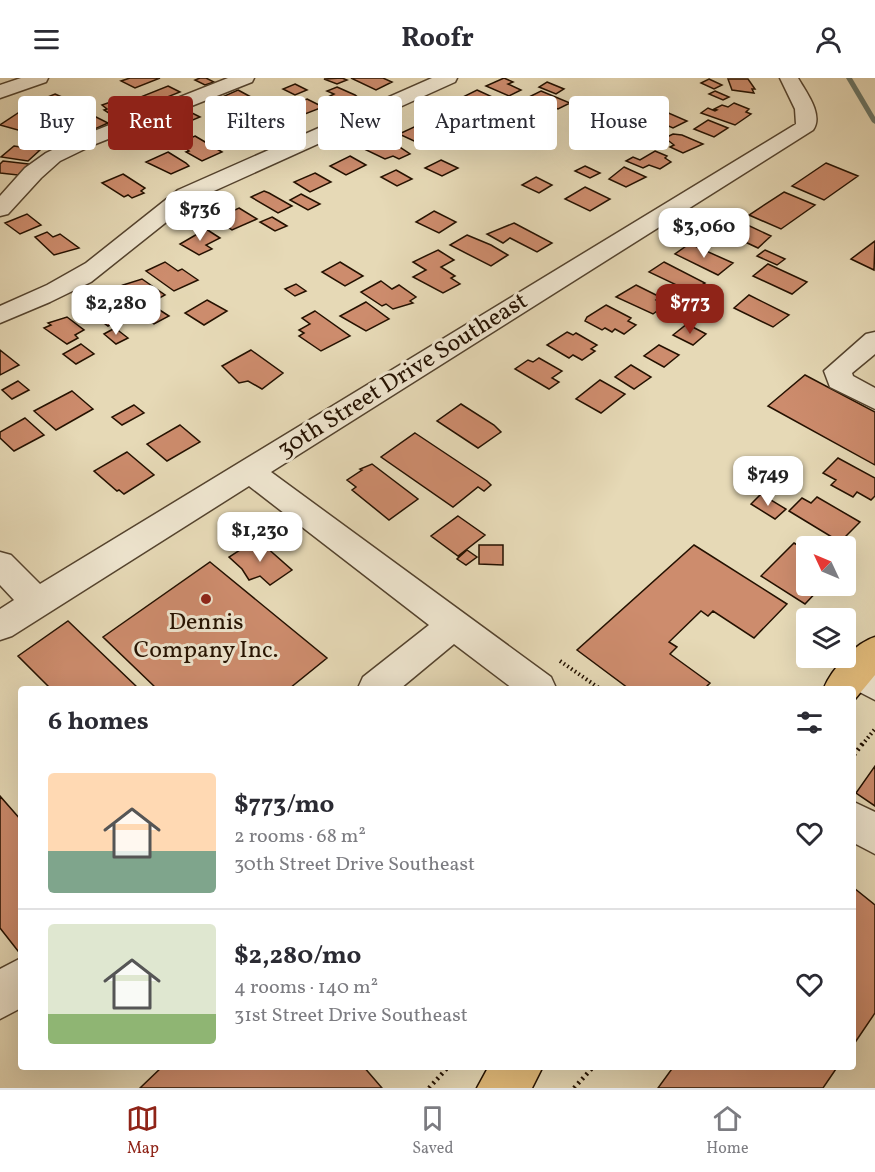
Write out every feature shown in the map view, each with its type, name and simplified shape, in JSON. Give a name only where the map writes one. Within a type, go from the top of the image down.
[{"type":"main road","points":[[501,1088],[517,1070]]},
{"type":"street","points":[[0,92],[39,78]]},
{"type":"street","points":[[0,209],[33,173],[53,157],[86,141],[245,78]]},
{"type":"street","points":[[0,315],[78,280],[107,260],[161,209],[186,195],[448,78]]},
{"type":"street","name":"30th Street Drive Southeast","points":[[0,626],[806,126],[805,109],[789,78]]},
{"type":"street","points":[[875,340],[838,371],[840,381],[875,400]]},
{"type":"street","points":[[249,471],[535,686]]},
{"type":"street","points":[[0,564],[38,603]]},
{"type":"street","points":[[378,686],[453,625]]},
{"type":"street","points":[[856,821],[875,835]]},
{"type":"street","points":[[0,997],[18,982]]},
{"type":"path","points":[[856,753],[875,729]]},
{"type":"path","points":[[429,1088],[445,1070]]},
{"type":"path","points":[[574,1088],[590,1070]]},
{"type":"building","points":[[130,78],[160,78],[135,88],[121,81]]},
{"type":"building","points":[[200,78],[214,82],[205,85],[195,80]]},
{"type":"building","points":[[351,78],[383,78],[392,82],[376,90]]},
{"type":"building","points":[[504,78],[513,82],[508,84],[521,90],[509,96],[486,86]]},
{"type":"building","points":[[324,79],[347,80],[337,84]]},
{"type":"building","points":[[709,79],[722,85],[714,89],[701,83]]},
{"type":"building","points":[[728,79],[748,79],[755,89],[752,89],[754,93],[732,90]]},
{"type":"building","points":[[547,82],[564,89],[556,94],[539,87]]},
{"type":"building","points":[[295,84],[307,90],[295,95],[283,89]]},
{"type":"building","points":[[168,86],[180,92],[170,96],[143,96]]},
{"type":"building","points":[[337,87],[356,96],[330,96],[334,94],[327,91]]},
{"type":"building","points":[[238,90],[249,96],[224,96]]},
{"type":"building","points":[[477,90],[490,96],[465,96]]},
{"type":"building","points":[[541,91],[553,96],[531,96]]},
{"type":"building","points":[[715,91],[729,97],[723,100],[709,94]]},
{"type":"building","points":[[557,98],[569,103],[569,104],[558,109]]},
{"type":"building","points":[[306,99],[318,104],[318,109],[306,114]]},
{"type":"building","points":[[108,103],[108,113],[104,110],[107,109],[102,105]]},
{"type":"building","points":[[734,103],[749,109],[746,112],[751,114],[735,125],[701,113],[708,108],[715,111],[717,110],[714,109],[722,105],[728,107]]},
{"type":"building","points":[[18,113],[18,130],[0,125]]},
{"type":"building","points":[[669,113],[687,121],[673,128],[669,126]]},
{"type":"building","points":[[96,117],[108,123],[96,128]]},
{"type":"building","points":[[708,120],[728,128],[714,137],[694,129]]},
{"type":"building","points":[[414,127],[414,141],[402,135],[402,133]]},
{"type":"building","points":[[682,135],[703,144],[683,153],[670,147],[674,145],[669,141],[669,136]]},
{"type":"building","points":[[193,137],[205,142],[205,150],[222,152],[202,161],[186,152],[193,150]]},
{"type":"building","points":[[14,146],[18,147],[18,150],[40,150],[28,161],[1,157]]},
{"type":"building","points":[[402,149],[410,154],[399,159],[393,156],[385,159],[366,150]]},
{"type":"building","points":[[655,151],[667,156],[665,158],[671,162],[660,169],[649,165],[643,168],[626,161],[633,157],[640,160]]},
{"type":"building","points":[[168,152],[189,166],[171,174],[146,162]]},
{"type":"building","points":[[350,156],[366,165],[346,175],[330,166]]},
{"type":"building","points":[[441,160],[458,168],[442,176],[425,168]]},
{"type":"building","points":[[3,161],[29,164],[18,175],[0,173],[0,164]]},
{"type":"building","points":[[826,163],[858,176],[824,200],[792,186]]},
{"type":"building","points":[[585,166],[600,173],[590,178],[575,171]]},
{"type":"building","points":[[624,167],[646,177],[626,187],[609,179]]},
{"type":"building","points":[[396,170],[412,179],[397,186],[381,177]]},
{"type":"building","points":[[315,173],[331,182],[310,192],[294,182]]},
{"type":"building","points":[[123,174],[145,188],[141,191],[144,193],[132,198],[128,195],[124,197],[102,183]]},
{"type":"building","points":[[536,177],[552,185],[539,193],[522,185]]},
{"type":"building","points":[[585,187],[610,199],[590,211],[565,199]]},
{"type":"building","points":[[264,191],[292,206],[278,213],[251,197]]},
{"type":"building","points":[[784,192],[815,205],[781,229],[749,215]]},
{"type":"building","points":[[301,194],[320,204],[308,210],[290,200]]},
{"type":"building","points":[[239,208],[257,219],[232,230],[215,219]]},
{"type":"building","points":[[434,211],[456,222],[439,233],[416,222]]},
{"type":"building","points":[[27,214],[41,225],[20,234],[5,223]]},
{"type":"building","points":[[272,217],[287,226],[275,231],[260,222]]},
{"type":"building","points":[[741,222],[771,236],[758,248],[724,230]]},
{"type":"building","points":[[514,223],[552,243],[537,252],[510,238],[503,243],[487,234]]},
{"type":"building","points":[[206,229],[220,238],[206,245],[212,249],[199,255],[180,244]]},
{"type":"building","points":[[47,232],[53,237],[60,234],[79,248],[54,255],[35,237]]},
{"type":"building","points":[[467,235],[508,255],[491,266],[450,245]]},
{"type":"building","points":[[875,241],[874,270],[851,259]]},
{"type":"building","points":[[689,244],[733,263],[718,275],[675,254]]},
{"type":"building","points":[[438,250],[454,260],[441,267],[455,276],[451,278],[460,284],[443,293],[413,277],[426,270],[413,262]]},
{"type":"building","points":[[765,250],[785,259],[777,265],[757,256]]},
{"type":"building","points":[[165,262],[178,271],[182,269],[198,280],[174,291],[146,271]]},
{"type":"building","points":[[340,262],[363,276],[345,286],[322,272]]},
{"type":"building","points":[[664,262],[705,283],[691,292],[649,272]]},
{"type":"building","points":[[768,264],[807,282],[792,294],[753,276]]},
{"type":"building","points":[[142,279],[165,295],[143,307],[121,290],[126,287],[123,285]]},
{"type":"building","points":[[381,281],[392,289],[399,285],[416,297],[410,301],[413,303],[393,309],[386,304],[382,306],[361,292]]},
{"type":"building","points":[[296,284],[306,291],[295,296],[285,289]]},
{"type":"building","points":[[636,285],[660,297],[656,300],[665,305],[653,314],[616,297]]},
{"type":"building","points":[[749,295],[789,315],[773,327],[734,308]]},
{"type":"building","points":[[106,298],[130,315],[108,326],[84,308],[97,299],[100,301]]},
{"type":"building","points":[[207,300],[227,311],[204,325],[185,313]]},
{"type":"building","points":[[366,302],[389,319],[366,331],[340,316]]},
{"type":"building","points":[[606,305],[631,318],[628,321],[636,325],[624,334],[615,329],[612,332],[605,328],[602,330],[585,321],[587,317]]},
{"type":"building","points":[[155,307],[169,316],[154,324],[140,315]]},
{"type":"building","points":[[315,311],[350,336],[321,351],[299,336],[304,333],[299,330],[310,324],[302,318]]},
{"type":"building","points":[[67,317],[84,330],[75,335],[78,338],[67,344],[44,328],[51,325],[48,323]]},
{"type":"building","points":[[687,324],[706,334],[693,345],[673,335]]},
{"type":"building","points":[[115,328],[128,338],[116,344],[104,334]]},
{"type":"building","points":[[567,332],[573,335],[576,333],[597,345],[591,349],[595,351],[582,360],[573,355],[569,358],[547,345]]},
{"type":"building","points":[[81,344],[94,354],[76,364],[63,354]]},
{"type":"building","points":[[659,345],[679,355],[664,367],[644,356]]},
{"type":"building","points":[[0,350],[19,365],[0,375]]},
{"type":"building","points":[[251,350],[283,373],[262,389],[248,381],[239,383],[222,366]]},
{"type":"building","points":[[539,358],[562,371],[552,378],[559,382],[549,389],[515,369],[528,360],[533,362]]},
{"type":"building","points":[[631,365],[651,377],[634,389],[615,377]]},
{"type":"building","points":[[805,375],[875,412],[875,465],[768,406]]},
{"type":"building","points":[[600,380],[625,394],[601,413],[576,399]]},
{"type":"building","points":[[18,381],[29,390],[12,399],[2,390]]},
{"type":"building","points":[[72,391],[93,409],[56,430],[34,411]]},
{"type":"building","points":[[461,404],[501,432],[478,448],[437,421]]},
{"type":"building","points":[[134,405],[144,413],[122,425],[112,417]]},
{"type":"building","points":[[25,418],[44,435],[14,451],[0,438],[0,432]]},
{"type":"building","points":[[180,425],[200,442],[167,461],[147,444]]},
{"type":"building","points":[[415,433],[491,485],[484,491],[478,487],[453,507],[381,457]]},
{"type":"building","points":[[127,452],[154,475],[124,494],[117,491],[94,471]]},
{"type":"building","points":[[838,458],[875,478],[875,496],[871,500],[857,492],[853,497],[831,485],[836,480],[823,473]]},
{"type":"building","points":[[372,464],[418,499],[389,520],[352,490],[356,487],[347,480],[362,470],[360,469]]},
{"type":"building","points":[[761,494],[786,509],[775,519],[751,504]]},
{"type":"building","points":[[817,497],[860,522],[846,536],[830,536],[789,511],[802,498],[811,503]]},
{"type":"building","points":[[458,516],[485,535],[458,556],[431,536]]},
{"type":"building","points":[[257,539],[292,570],[270,585],[260,576],[249,580],[242,569],[229,557]]},
{"type":"building","points":[[794,543],[796,544],[796,596],[813,596],[805,604],[761,576]]},
{"type":"building","points":[[479,545],[503,545],[503,565],[479,564]]},
{"type":"building","points":[[694,545],[787,604],[754,638],[713,611],[708,616],[701,611],[669,642],[677,647],[670,654],[710,683],[707,686],[625,686],[577,650]]},
{"type":"building","points":[[467,550],[477,557],[466,565],[457,559]]},
{"type":"building","name":"Dennis Company Inc.","points":[[210,562],[327,658],[292,686],[154,686],[103,637]]},
{"type":"building","points":[[68,621],[136,686],[48,686],[18,656]]},
{"type":"building","points":[[875,766],[875,806],[856,793]]},
{"type":"building","points":[[0,796],[18,817],[18,951],[0,928]]},
{"type":"building","points":[[856,890],[875,905],[875,1013],[856,1041]]},
{"type":"building","points":[[159,1070],[366,1070],[382,1088],[140,1088]]},
{"type":"building","points":[[671,1070],[835,1070],[823,1088],[658,1088]]},
{"type":"waterway","points":[[849,78],[875,122]]},
{"type":"place","name":"Dennis Company Inc.","points":[[206,599]]}]
